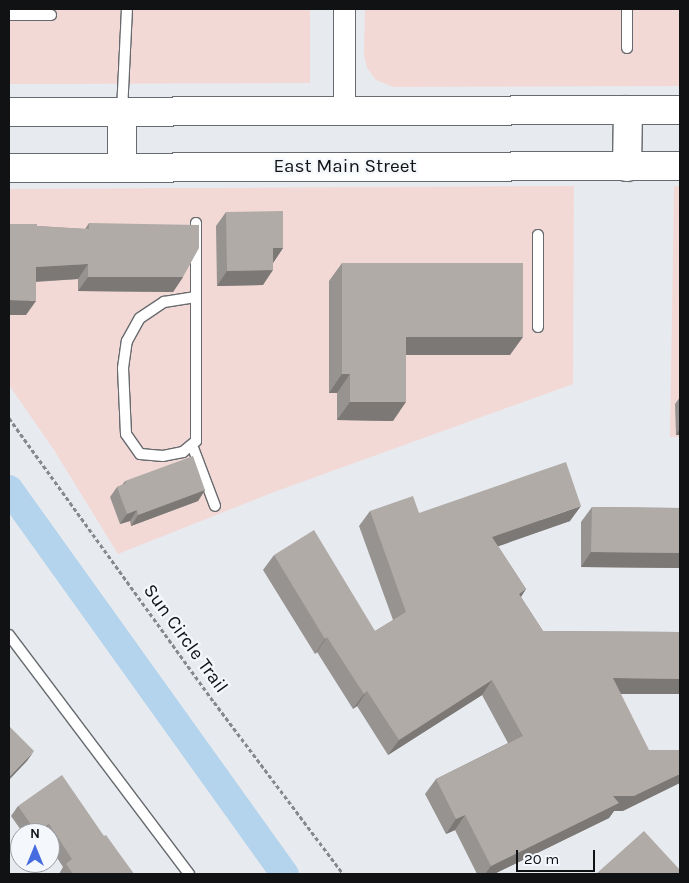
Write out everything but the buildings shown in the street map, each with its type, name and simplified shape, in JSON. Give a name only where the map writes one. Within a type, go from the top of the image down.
[{"type":"main road","points":[[627,167],[628,110]]},
{"type":"main road","points":[[9,112],[680,110]]},
{"type":"main road","points":[[122,112],[122,168]]},
{"type":"main road","name":"East Main Street","points":[[9,168],[680,166]]},
{"type":"street","points":[[344,9],[344,111]]},
{"type":"lane","points":[[122,112],[127,9]]},
{"type":"lane","points":[[626,9],[627,48]]},
{"type":"lane","points":[[9,16],[51,15]]},
{"type":"lane","points":[[196,223],[196,298],[196,441],[183,452],[163,456],[140,454],[126,434],[123,368],[127,341],[140,318],[164,302],[196,298]]},
{"type":"lane","points":[[538,235],[538,328]]},
{"type":"lane","points":[[192,445],[215,506]]},
{"type":"lane","points":[[9,635],[189,874]]},
{"type":"path","name":"Sun Circle Trail","points":[[9,418],[214,702],[343,874]]},
{"type":"shaded area","points":[[9,9],[310,9],[310,83],[9,84]]},
{"type":"shaded area","points":[[365,9],[680,9],[680,86],[393,87],[376,80],[367,68],[364,54]]},
{"type":"shaded area","points":[[574,186],[573,384],[274,492],[118,554],[54,450],[9,385],[9,189]]},
{"type":"shaded area","points":[[674,186],[680,186],[680,437],[670,437]]},
{"type":"waterway","points":[[9,489],[285,874]]}]
